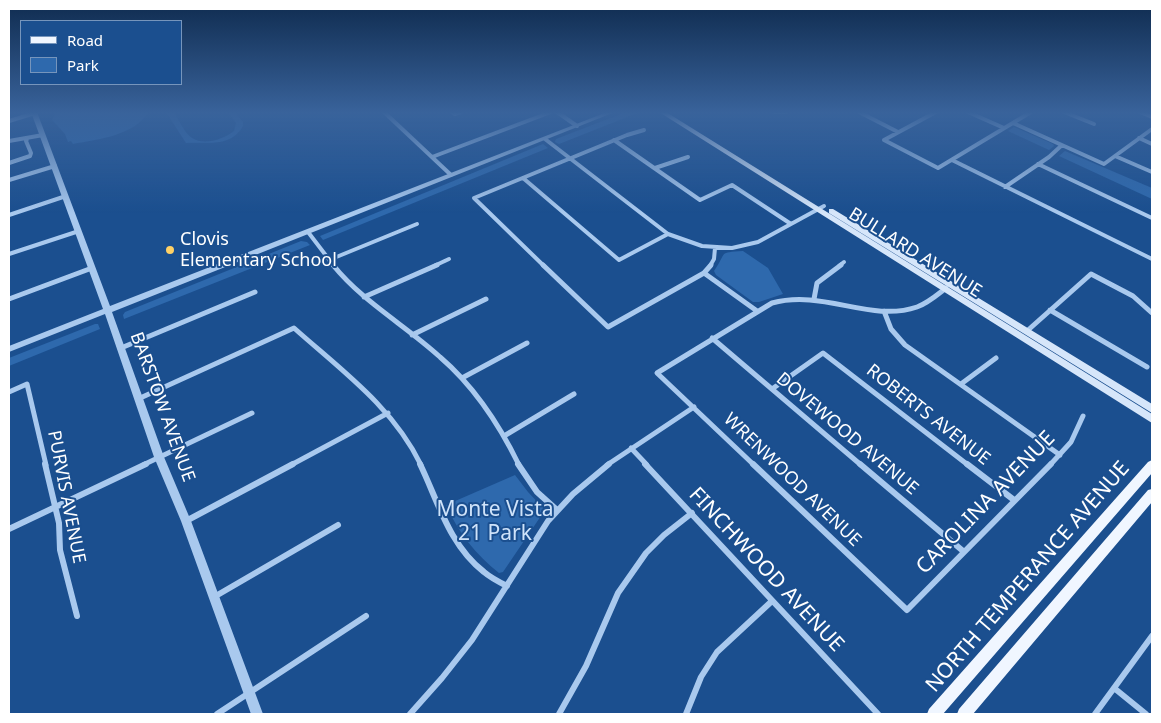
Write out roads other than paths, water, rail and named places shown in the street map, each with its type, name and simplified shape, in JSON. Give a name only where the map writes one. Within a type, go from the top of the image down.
[{"type":"main road","name":"BULLARD AVENUE","points":[[718,146],[1152,409]]},
{"type":"main road","name":"BULLARD AVENUE","points":[[724,146],[821,208]]},
{"type":"main road","name":"BULLARD AVENUE","points":[[948,287],[984,313],[1152,419]]},
{"type":"main road","points":[[984,313],[997,317],[1018,330],[1026,331]]},
{"type":"main road","name":"NORTH TEMPERANCE AVENUE","points":[[934,714],[1152,465]]},
{"type":"main road","points":[[964,714],[1152,494]]},
{"type":"street","points":[[9,163],[30,156],[31,153],[28,146]]},
{"type":"street","name":"BARSTOW AVENUE","points":[[47,146],[159,457],[186,521],[257,714]]},
{"type":"street","points":[[420,146],[451,175]]},
{"type":"street","points":[[432,157],[462,146]]},
{"type":"street","points":[[9,349],[527,146]]},
{"type":"street","points":[[554,146],[668,234],[690,243],[715,248],[732,248],[758,242],[821,208]]},
{"type":"street","points":[[600,146],[474,198],[608,327],[704,273],[711,266],[715,257],[715,248]]},
{"type":"street","points":[[622,146],[700,200],[732,185],[791,224]]},
{"type":"street","points":[[895,146],[938,168],[975,146]]},
{"type":"street","points":[[1004,187],[1061,146]]},
{"type":"street","points":[[1064,146],[1104,164],[1129,146]]},
{"type":"street","points":[[1115,156],[1152,172]]},
{"type":"street","points":[[655,168],[688,157]]},
{"type":"street","points":[[952,160],[1152,259]]},
{"type":"street","points":[[1038,164],[1152,218]]},
{"type":"street","points":[[9,180],[55,166]]},
{"type":"street","points":[[523,178],[619,260],[668,234]]},
{"type":"street","points":[[9,215],[66,196]]},
{"type":"street","points":[[329,260],[416,224]]},
{"type":"street","points":[[9,254],[78,230]]},
{"type":"street","points":[[308,232],[329,260],[364,298],[432,349],[462,378],[479,397],[504,436],[532,489],[557,510]]},
{"type":"street","points":[[364,298],[449,259]]},
{"type":"street","points":[[814,299],[817,283],[844,262]]},
{"type":"street","points":[[9,298],[92,268]]},
{"type":"street","points":[[704,273],[757,310]]},
{"type":"street","points":[[1026,331],[1091,274],[1132,296],[1152,313]]},
{"type":"street","points":[[712,338],[757,310],[785,299],[814,299],[884,310],[907,310],[917,307],[948,287]]},
{"type":"street","points":[[121,348],[255,292]]},
{"type":"street","points":[[412,335],[486,299]]},
{"type":"street","points":[[884,310],[887,322],[897,338],[1060,454]]},
{"type":"street","points":[[1050,310],[1147,367]]},
{"type":"street","points":[[138,399],[294,328],[373,396],[388,413],[403,432],[418,457],[445,524],[456,541],[476,565],[496,582],[507,586]]},
{"type":"street","name":"WRENWOOD AVENUE","points":[[712,338],[657,373],[907,610]]},
{"type":"street","name":"DOVEWOOD AVENUE","points":[[712,338],[963,552]]},
{"type":"street","points":[[462,378],[527,343]]},
{"type":"street","name":"ROBERTS AVENUE","points":[[772,389],[824,353],[1014,500]]},
{"type":"street","points":[[962,384],[996,358]]},
{"type":"street","name":"PURVIS AVENUE","points":[[9,392],[27,384],[56,507],[59,523],[60,550],[77,616]]},
{"type":"street","points":[[504,436],[574,394]]},
{"type":"street","points":[[410,714],[433,690],[472,641],[529,547],[557,510],[596,472],[694,407]]},
{"type":"street","points":[[9,530],[252,413]]},
{"type":"street","points":[[186,521],[388,413]]},
{"type":"street","name":"CAROLINA AVENUE","points":[[907,610],[1071,442],[1083,416]]},
{"type":"street","name":"FINCHWOOD AVENUE","points":[[631,448],[878,714]]},
{"type":"street","points":[[559,714],[586,666],[618,593],[646,553],[664,535],[692,513]]},
{"type":"street","points":[[214,597],[338,525]]},
{"type":"street","points":[[686,714],[701,677],[717,652],[772,601]]},
{"type":"street","points":[[217,714],[366,616]]},
{"type":"street","points":[[1095,714],[1152,636]]},
{"type":"street","points":[[1114,688],[1146,714]]},
{"type":"place","name":"Clovis Elementary School","points":[[170,250]]},
{"type":"park label","name":"Monte Vista 21 Park","points":[[495,522]]}]
